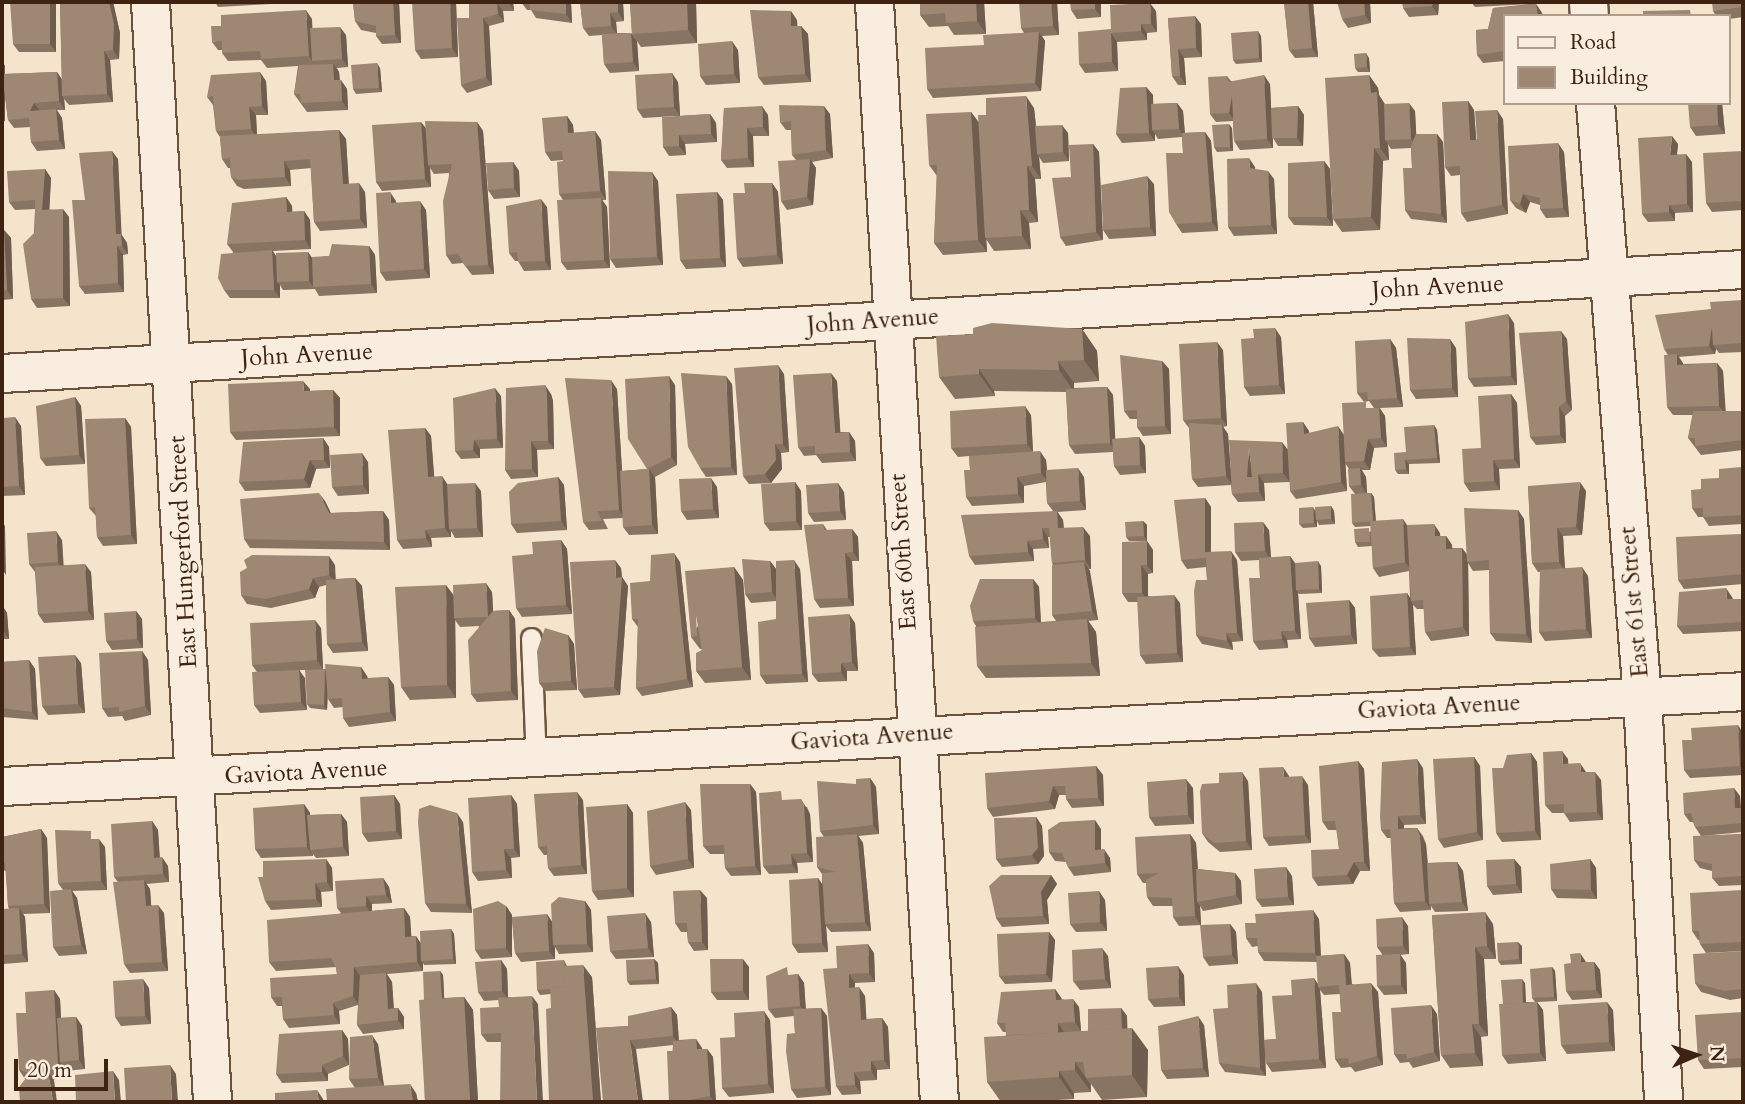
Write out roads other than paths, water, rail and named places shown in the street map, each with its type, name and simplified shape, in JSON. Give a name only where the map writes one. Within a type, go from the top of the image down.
[{"type":"street","name":"East Hungerford Street","points":[[150,2],[173,363],[212,1102]]},
{"type":"street","name":"East 60th Street","points":[[874,2],[889,320],[939,1102]]},
{"type":"street","name":"East 61st Street","points":[[1595,105],[1606,277],[1642,697],[1663,1102]]},
{"type":"street","name":"John Avenue","points":[[2,373],[1743,269]]},
{"type":"street","name":"Gaviota Avenue","points":[[2,786],[536,760],[915,734],[1743,691]]},
{"type":"lane","points":[[531,638],[536,760]]}]
